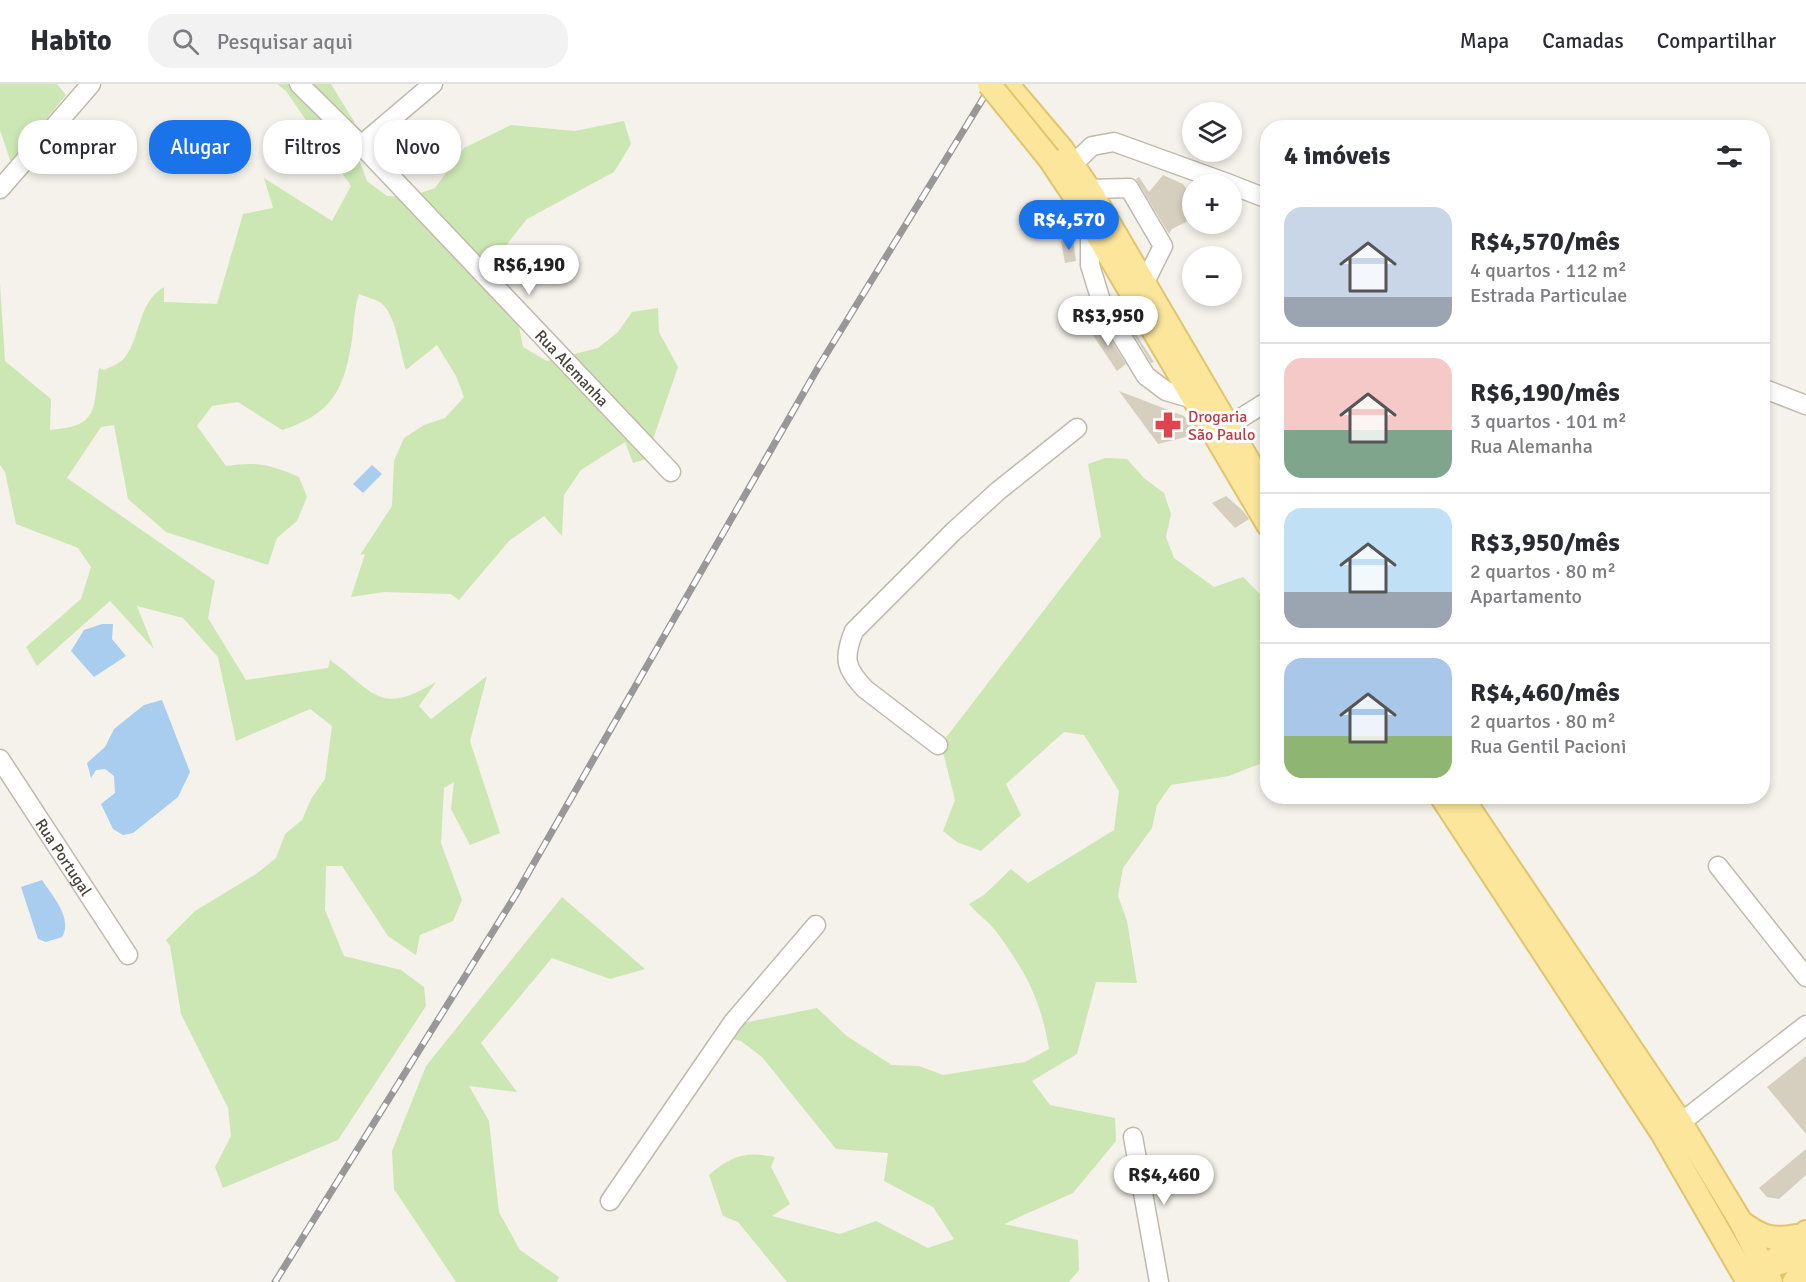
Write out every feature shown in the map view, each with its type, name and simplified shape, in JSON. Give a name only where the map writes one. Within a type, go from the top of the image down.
[{"type":"main road","points":[[989,84],[1089,189],[1260,480]]},
{"type":"main road","points":[[1007,84],[1061,162],[1090,226],[1260,512]]},
{"type":"main road","points":[[1447,804],[1672,1129],[1741,1222],[1755,1233],[1772,1239],[1805,1240]]},
{"type":"main road","points":[[1466,804],[1672,1129],[1756,1276]]},
{"type":"main road","points":[[1741,1222],[1756,1276]]},
{"type":"main road","points":[[1756,1276],[1805,1240]]},
{"type":"main road","points":[[1794,1282],[1806,1264]]},
{"type":"street","points":[[0,189],[91,84]]},
{"type":"street","name":"Rua Alemanha","points":[[299,84],[336,120]]},
{"type":"street","points":[[362,144],[434,84]]},
{"type":"street","points":[[1061,162],[1092,146],[1114,142],[1201,174]]},
{"type":"street","name":"Rua Alemanha","points":[[362,146],[671,472]]},
{"type":"street","points":[[1089,189],[1129,188],[1163,246],[1144,282]]},
{"type":"street","points":[[1242,189],[1260,195]]},
{"type":"street","points":[[1770,391],[1806,405]]},
{"type":"street","points":[[1228,426],[1260,406]]},
{"type":"street","points":[[938,745],[865,689],[856,679],[846,658],[847,648],[854,631],[953,532],[998,491],[1077,428]]},
{"type":"street","name":"Rua Portugal","points":[[0,759],[128,955]]},
{"type":"street","points":[[1718,866],[1806,977]]},
{"type":"street","points":[[610,1201],[733,1022],[816,925]]},
{"type":"street","points":[[1672,1129],[1806,1025]]},
{"type":"street","points":[[1133,1137],[1159,1282]]},
{"type":"green space","points":[[0,84],[57,84],[66,95],[46,120],[18,120],[18,154],[11,163],[0,130]]},
{"type":"green space","points":[[277,84],[331,84],[353,120],[323,116],[322,120],[306,120],[286,91]]},
{"type":"green space","points":[[624,121],[631,144],[614,172],[527,219],[503,249],[506,266],[490,286],[518,321],[523,347],[547,361],[598,348],[618,332],[632,312],[658,308],[659,332],[678,367],[646,459],[633,463],[625,442],[581,470],[564,495],[562,536],[544,516],[509,541],[459,600],[451,594],[384,592],[351,597],[365,554],[360,555],[392,506],[394,461],[404,438],[424,425],[445,418],[464,397],[456,376],[437,345],[406,370],[394,325],[386,308],[379,302],[359,294],[345,373],[333,398],[324,408],[299,424],[282,430],[238,402],[212,406],[197,426],[226,466],[263,465],[299,477],[307,497],[297,521],[277,538],[268,565],[166,532],[128,499],[114,425],[101,427],[67,478],[215,581],[208,618],[246,680],[328,668],[330,660],[369,690],[390,699],[402,698],[436,682],[419,706],[431,719],[487,676],[470,741],[500,833],[470,845],[451,809],[454,782],[444,788],[441,843],[462,900],[453,921],[420,935],[416,955],[388,936],[342,866],[326,866],[325,910],[344,956],[401,970],[424,987],[426,1006],[338,1140],[223,1188],[215,1167],[231,1136],[228,1108],[181,1014],[170,946],[166,940],[195,911],[256,874],[276,858],[285,834],[302,820],[311,799],[325,779],[332,726],[310,709],[236,741],[218,657],[183,618],[137,606],[154,649],[110,601],[37,666],[26,647],[81,599],[91,567],[78,548],[16,524],[5,472],[0,465],[0,283],[5,361],[51,399],[50,430],[77,425],[91,414],[99,368],[104,370],[125,357],[134,340],[144,311],[155,294],[164,287],[164,302],[217,304],[243,214],[273,208],[264,178],[332,221],[351,186],[343,174],[362,174],[362,167],[367,181],[387,196],[409,197],[435,188],[445,174],[461,174],[461,152],[464,148],[511,125],[575,131]]},
{"type":"green space","points":[[1105,458],[1127,459],[1144,478],[1164,493],[1171,514],[1166,537],[1174,558],[1214,587],[1243,577],[1260,594],[1260,764],[1229,776],[1171,785],[1157,805],[1152,828],[1123,868],[1118,896],[1127,921],[1137,983],[1096,982],[1077,1054],[1032,1081],[1050,1105],[1115,1118],[1116,1141],[1073,1193],[1004,1224],[1078,1240],[1079,1270],[1069,1282],[787,1282],[738,1222],[723,1216],[709,1175],[732,1159],[747,1155],[775,1157],[771,1167],[790,1204],[772,1216],[840,1234],[876,1221],[928,1248],[954,1239],[933,1207],[884,1181],[888,1153],[836,1149],[762,1057],[741,1041],[719,1036],[724,1027],[817,1008],[848,1037],[892,1065],[919,1066],[943,1075],[1025,1062],[1049,1049],[1036,1000],[1023,973],[996,931],[969,904],[984,895],[1011,869],[1028,883],[1114,830],[1119,791],[1084,735],[1064,732],[1006,784],[1021,815],[981,851],[957,842],[943,831],[955,800],[941,744],[1101,536],[1088,464]]},
{"type":"green space","points":[[562,897],[645,969],[610,979],[552,958],[481,1043],[517,1092],[469,1086],[489,1121],[499,1212],[520,1250],[559,1277],[557,1282],[456,1282],[394,1189],[392,1151],[426,1066]]},
{"type":"water","points":[[372,465],[382,474],[363,493],[353,484]]},
{"type":"water","points":[[102,624],[113,624],[112,639],[126,656],[94,677],[71,651],[84,630]]},
{"type":"water","points":[[162,700],[190,772],[178,797],[133,833],[123,835],[113,829],[101,804],[115,793],[114,776],[105,769],[96,770],[91,778],[87,763],[105,747],[114,729],[144,705]]},
{"type":"water","points":[[42,880],[56,900],[65,922],[62,937],[46,942],[38,939],[21,887]]},
{"type":"building","points":[[1163,175],[1182,184],[1182,224],[1172,229],[1169,234],[1136,179],[1139,177],[1149,192]]},
{"type":"building","points":[[1073,239],[1076,261],[1065,263],[1061,241]]},
{"type":"building","points":[[1114,301],[1154,362],[1151,363]]},
{"type":"building","points":[[1101,324],[1126,364],[1117,371],[1090,331]]},
{"type":"building","name":"Drogaria São Paulo","points":[[1119,391],[1184,416],[1198,434],[1158,444]]},
{"type":"building","points":[[1226,496],[1249,519],[1235,528],[1212,503]]},
{"type":"building","points":[[1806,1056],[1806,1134],[1767,1087]]},
{"type":"building","points":[[1806,1149],[1806,1175],[1779,1199],[1767,1197],[1759,1188]]},
{"type":"railway","points":[[275,1282],[515,896],[819,366],[992,84]]},
{"type":"place","name":"Drogaria São Paulo","points":[[1168,425]]}]
